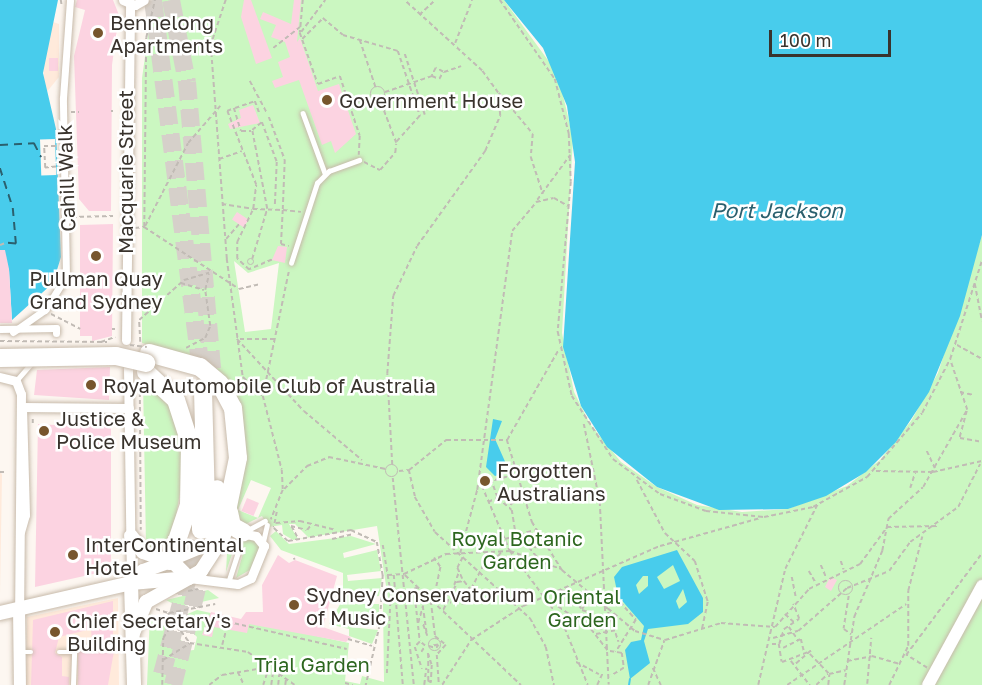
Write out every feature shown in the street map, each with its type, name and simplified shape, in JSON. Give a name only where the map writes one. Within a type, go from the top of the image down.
[{"type":"highway","points":[[0,348],[196,364],[227,396],[238,441],[229,512],[232,526],[241,541]]},
{"type":"highway","points":[[0,358],[98,349],[196,370],[225,409],[228,468],[208,536]]},
{"type":"highway","points":[[144,358],[174,380],[193,409],[200,444],[208,536]]},
{"type":"highway","points":[[144,358],[176,400],[190,443],[188,512],[170,561]]},
{"type":"highway","points":[[208,536],[218,462],[209,395]]},
{"type":"highway","points":[[208,536],[229,512]]},
{"type":"main road","points":[[133,639],[146,602],[189,578],[210,563],[208,536]]},
{"type":"main road","points":[[136,538],[145,553],[170,561],[189,578]]},
{"type":"main road","points":[[134,685],[131,583],[143,571],[170,561]]},
{"type":"main road","points":[[0,613],[131,583],[189,578]]},
{"type":"street","name":"Cahill Walk","points":[[13,332],[45,310],[66,277],[67,217],[63,98],[70,0]]},
{"type":"street","name":"Macquarie Street","points":[[125,342],[126,2],[144,0]]},
{"type":"street","points":[[0,329],[13,332],[56,328],[56,333]]},
{"type":"street","points":[[131,583],[136,538],[129,408],[144,358]]},
{"type":"street","points":[[0,377],[18,384],[22,407],[17,420],[19,608],[26,652],[20,685]]},
{"type":"street","points":[[22,407],[129,408]]},
{"type":"street","points":[[170,561],[208,536],[263,542],[255,574],[242,583],[189,578]]},
{"type":"street","points":[[928,685],[982,586]]},
{"type":"lane","points":[[303,112],[325,173]]},
{"type":"lane","points":[[291,263],[305,212],[325,173],[359,160]]},
{"type":"lane","points":[[18,384],[31,364]]},
{"type":"lane","points":[[228,583],[241,541],[266,523],[263,542]]},
{"type":"lane","points":[[73,685],[74,647],[133,639]]},
{"type":"lane","points":[[59,652],[74,652]]},
{"type":"path","points":[[59,4],[61,0]]},
{"type":"path","points":[[144,227],[146,38],[155,0]]},
{"type":"path","points":[[226,0],[212,45],[225,240],[243,377],[262,396]]},
{"type":"path","points":[[303,0],[300,33],[318,84],[340,76],[360,136],[359,160],[380,170],[396,153],[396,143],[381,101],[372,96]]},
{"type":"path","points":[[300,33],[325,0]]},
{"type":"path","points":[[404,0],[418,16],[454,44],[533,134],[531,157],[543,194]]},
{"type":"path","points":[[418,16],[435,0]]},
{"type":"path","points":[[454,44],[468,21],[472,0]]},
{"type":"path","points":[[500,0],[555,79],[570,155],[560,348],[583,422],[600,502],[609,685]]},
{"type":"path","points":[[302,39],[323,18],[343,35],[398,51],[420,116],[396,143]]},
{"type":"path","points":[[273,48],[301,26]]},
{"type":"path","points":[[350,104],[372,96],[376,88],[359,39]]},
{"type":"path","points":[[405,54],[425,115]]},
{"type":"path","points":[[376,88],[385,92],[432,76],[439,79],[443,72],[461,66]]},
{"type":"path","points":[[432,76],[436,68],[443,72]]},
{"type":"path","points":[[250,81],[267,112]]},
{"type":"path","points":[[381,101],[385,92]]},
{"type":"path","points":[[399,471],[392,465],[387,374],[393,296],[427,229],[484,152],[500,116],[498,93]]},
{"type":"path","points":[[261,99],[227,111],[256,185],[253,209],[237,242],[237,256],[244,268],[272,260]]},
{"type":"path","points":[[255,102],[260,115]]},
{"type":"path","points":[[144,227],[188,143],[220,106]]},
{"type":"path","points":[[234,108],[241,131],[252,131],[262,120],[277,162],[274,207]]},
{"type":"path","points":[[269,117],[285,160],[281,244],[296,247]]},
{"type":"path","points":[[252,131],[267,209],[252,259],[252,267]]},
{"type":"path","points":[[47,146],[43,157],[48,167]]},
{"type":"path","points":[[219,159],[243,151]]},
{"type":"path","points":[[460,553],[479,476],[509,243],[516,223],[543,194],[570,155]]},
{"type":"path","points":[[536,202],[554,198],[568,207]]},
{"type":"path","points":[[222,204],[253,209],[305,212]]},
{"type":"path","points":[[67,217],[112,216]]},
{"type":"path","points":[[225,240],[239,224]]},
{"type":"path","points":[[144,227],[210,273],[239,289],[260,284]]},
{"type":"path","points":[[0,245],[4,243]]},
{"type":"path","points":[[252,259],[252,267]]},
{"type":"path","points":[[441,685],[471,640],[520,607],[545,598],[603,569],[672,542],[818,505],[875,471],[908,434],[950,359],[982,260]]},
{"type":"path","points":[[283,490],[262,396],[291,263]]},
{"type":"path","points":[[136,538],[144,358],[139,320],[181,283],[210,273]]},
{"type":"path","points":[[181,350],[208,332],[205,290],[210,273]]},
{"type":"path","points":[[181,283],[205,290]]},
{"type":"path","points":[[975,283],[982,321]]},
{"type":"path","points":[[45,310],[80,329]]},
{"type":"path","points":[[98,349],[101,338],[115,337]]},
{"type":"path","points":[[237,339],[275,339]]},
{"type":"path","points":[[237,339],[252,349],[267,373],[362,460]]},
{"type":"path","points":[[0,341],[98,349],[112,343]]},
{"type":"path","points":[[125,342],[144,358]]},
{"type":"path","points":[[955,344],[982,359]]},
{"type":"path","points":[[560,348],[507,440],[536,529],[542,543],[562,570]]},
{"type":"path","points":[[950,359],[959,392],[970,415],[960,438],[982,442]]},
{"type":"path","points":[[959,392],[974,395]]},
{"type":"path","points":[[844,685],[850,634],[855,615],[892,514],[908,504],[933,472],[967,410]]},
{"type":"path","points":[[33,419],[33,424]]},
{"type":"path","points":[[583,422],[636,480],[672,542],[695,561],[707,594],[702,630]]},
{"type":"path","points":[[393,478],[399,471],[409,470],[435,445],[483,436],[507,440]]},
{"type":"path","points":[[927,451],[935,468]]},
{"type":"path","points":[[273,517],[283,490],[318,460],[362,460],[386,469],[393,478],[414,685]]},
{"type":"path","points":[[773,638],[792,634],[851,585],[889,571],[902,549],[938,526],[958,507],[982,461]]},
{"type":"path","points":[[875,471],[933,472],[980,464]]},
{"type":"path","points":[[386,469],[392,465]]},
{"type":"path","points":[[409,470],[424,516],[463,556],[484,572],[520,607],[543,642],[554,685]]},
{"type":"path","points":[[0,472],[5,472]]},
{"type":"path","points":[[910,488],[915,472]]},
{"type":"path","points":[[482,486],[490,480],[517,473]]},
{"type":"path","points":[[479,476],[490,480],[498,498],[509,505],[518,534],[534,548],[540,561]]},
{"type":"path","points":[[479,476],[510,551],[562,621],[575,662],[588,685]]},
{"type":"path","points":[[636,480],[688,506],[764,517]]},
{"type":"path","points":[[509,505],[523,494]]},
{"type":"path","points":[[488,502],[498,498]]},
{"type":"path","points":[[758,685],[773,638],[789,558],[818,505]]},
{"type":"path","points":[[277,508],[275,523],[285,539],[294,543],[354,533],[376,542],[380,556],[376,647],[366,685]]},
{"type":"path","points":[[275,523],[312,524],[336,530]]},
{"type":"path","points":[[297,537],[292,525],[307,530],[312,524]]},
{"type":"path","points":[[887,527],[938,526]]},
{"type":"path","points":[[775,627],[797,598],[817,583],[826,577],[860,564],[887,527]]},
{"type":"path","points":[[504,539],[536,529]]},
{"type":"path","points":[[332,539],[354,533]]},
{"type":"path","points":[[906,655],[907,604],[922,535]]},
{"type":"path","points":[[534,548],[542,543]]},
{"type":"path","points":[[383,545],[388,575],[387,676]]},
{"type":"path","points":[[491,562],[502,550]]},
{"type":"path","points":[[388,575],[404,574],[434,558],[460,553],[510,551],[562,570],[598,597],[630,627],[646,635],[665,640],[701,626],[775,627]]},
{"type":"path","points":[[889,685],[906,655],[982,553]]},
{"type":"path","points":[[442,611],[450,603],[450,594],[455,585],[463,556]]},
{"type":"path","points":[[455,585],[463,580],[474,579],[484,572],[486,561],[490,556],[491,562]]},
{"type":"path","points":[[434,558],[440,567],[432,601],[441,685]]},
{"type":"path","points":[[486,561],[491,562]]},
{"type":"path","points":[[841,561],[844,571]]},
{"type":"path","points":[[821,565],[826,577]]},
{"type":"path","points":[[809,571],[817,583]]},
{"type":"path","points":[[459,573],[471,590]]},
{"type":"path","points":[[404,574],[521,685]]},
{"type":"path","points":[[394,575],[403,685]]},
{"type":"path","points":[[792,576],[797,598]]},
{"type":"path","points":[[450,603],[466,604],[474,579]]},
{"type":"path","points":[[842,592],[841,582],[851,585]]},
{"type":"path","points":[[845,630],[851,585]]},
{"type":"path","points":[[406,592],[419,587]]},
{"type":"path","points":[[560,590],[582,609],[600,618],[607,618]]},
{"type":"path","points":[[842,592],[849,596]]},
{"type":"path","points":[[444,597],[450,594]]},
{"type":"path","points":[[610,594],[636,620],[630,627],[628,638],[620,643]]},
{"type":"path","points":[[568,595],[586,601],[598,597]]},
{"type":"path","points":[[415,596],[420,642],[425,646],[433,646]]},
{"type":"path","points":[[545,598],[562,605],[595,635],[609,652]]},
{"type":"path","points":[[582,609],[586,601]]},
{"type":"path","points":[[606,604],[618,601]]},
{"type":"path","points":[[148,614],[151,607],[168,613],[215,604]]},
{"type":"path","points":[[606,604],[618,630],[620,643],[616,652]]},
{"type":"path","points":[[783,648],[780,644],[780,637],[789,626],[799,620],[793,604]]},
{"type":"path","points":[[787,685],[907,604]]},
{"type":"path","points":[[423,606],[428,621],[427,636],[422,622],[423,606]]},
{"type":"path","points":[[168,613],[171,625],[190,643]]},
{"type":"path","points":[[785,613],[794,623]]},
{"type":"path","points":[[849,613],[855,615]]},
{"type":"path","points":[[600,618],[601,631]]},
{"type":"path","points":[[220,620],[347,649]]},
{"type":"path","points":[[422,622],[428,621]]},
{"type":"path","points":[[418,623],[433,621]]},
{"type":"path","points":[[222,646],[228,622]]},
{"type":"path","points":[[162,685],[163,638],[171,625]]},
{"type":"path","points":[[789,626],[804,652],[810,654],[829,674],[828,685]]},
{"type":"path","points":[[595,635],[601,631],[618,630]]},
{"type":"path","points":[[845,630],[850,634]]},
{"type":"path","points":[[841,632],[845,630]]},
{"type":"path","points":[[429,646],[435,637]]},
{"type":"path","points":[[435,637],[442,644],[436,650]]},
{"type":"path","points":[[435,637],[446,645],[437,656]]},
{"type":"path","points":[[867,684],[866,658],[874,646],[871,638]]},
{"type":"path","points":[[348,639],[376,647]]},
{"type":"path","points":[[648,685],[665,640]]},
{"type":"path","points":[[798,640],[783,648],[779,660],[791,661],[804,652]]},
{"type":"path","points":[[411,648],[420,642]]},
{"type":"path","points":[[162,661],[190,643],[222,646],[254,655],[296,685]]},
{"type":"path","points":[[771,644],[780,644]]},
{"type":"path","points":[[424,685],[421,652],[425,646]]},
{"type":"path","points":[[429,646],[436,650]]},
{"type":"path","points":[[433,646],[436,650]]},
{"type":"path","points":[[415,647],[421,652]]},
{"type":"path","points":[[609,652],[616,652]]},
{"type":"path","points":[[609,677],[624,668],[616,652]]},
{"type":"path","points":[[428,653],[433,667],[431,683],[427,668],[428,653]]},
{"type":"path","points":[[795,665],[810,654]]},
{"type":"path","points":[[906,655],[926,668]]},
{"type":"path","points":[[583,657],[583,663]]},
{"type":"path","points":[[847,661],[866,658],[901,664]]},
{"type":"path","points":[[791,661],[800,676],[810,685]]},
{"type":"path","points":[[575,662],[583,663],[599,674]]},
{"type":"path","points":[[209,685],[238,672],[269,667]]},
{"type":"path","points":[[263,685],[269,667]]},
{"type":"path","points":[[427,668],[433,667]]},
{"type":"path","points":[[422,669],[438,667]]},
{"type":"path","points":[[653,668],[661,685]]},
{"type":"path","points":[[271,685],[273,669]]},
{"type":"path","points":[[816,685],[829,674],[846,670]]},
{"type":"path","points":[[238,672],[244,685]]},
{"type":"path","points":[[599,674],[603,672]]},
{"type":"path","points":[[278,685],[279,673]]},
{"type":"path","points":[[597,685],[599,674]]},
{"type":"path","points":[[285,685],[286,678]]},
{"type":"path","points":[[345,683],[353,685]]},
{"type":"shaded area","points":[[50,21],[59,24],[59,77],[45,94],[43,59]]},
{"type":"shaded area","points":[[0,470],[2,475],[0,595]]},
{"type":"shaded area","points":[[118,598],[119,685],[26,685],[27,617]]},
{"type":"green space","name":"Royal Botanic Garden","points":[[153,0],[504,0],[558,74],[573,138],[562,333],[574,392],[590,424],[621,462],[657,487],[697,505],[742,512],[788,509],[847,486],[880,460],[911,421],[938,373],[982,235],[982,685],[147,685],[150,614],[182,641],[184,651],[194,650],[197,637],[178,618],[197,610],[349,643],[345,681],[360,684],[362,676],[384,682],[383,604],[388,599],[377,526],[293,540],[283,534],[282,525],[268,527],[262,516],[246,524],[234,518],[240,419],[186,355],[142,343],[142,78]],"holes":[[[234,261],[248,273],[279,263],[271,329],[245,332]],[[251,480],[271,488],[258,518],[238,510]],[[289,524],[295,524],[308,537],[298,539]]]},
{"type":"green space","points":[[143,381],[162,393],[175,413],[187,451],[174,528],[158,552],[146,545]]},
{"type":"green space","points":[[276,531],[289,544],[351,536],[376,544],[343,553],[344,558],[377,550],[381,571],[347,575],[348,581],[382,578],[379,596],[349,599],[350,604],[379,604],[379,622],[349,621],[350,627],[378,630],[372,644],[349,636],[349,629],[329,624],[343,599],[343,573],[281,550],[270,536]]},
{"type":"green space","points":[[250,536],[260,545],[253,568],[236,578],[244,550],[234,548],[226,572],[227,553],[239,538]]},
{"type":"green space","points":[[208,590],[219,598],[179,607],[166,600]]},
{"type":"water","points":[[0,0],[58,0],[43,73],[56,129],[61,257],[53,283],[12,320],[9,270],[0,270]]},
{"type":"water","name":"Port Jackson","points":[[504,0],[982,0],[982,235],[960,316],[929,392],[896,442],[866,472],[826,496],[788,509],[719,510],[657,487],[607,447],[581,406],[563,347],[575,162],[567,106],[543,48]]},
{"type":"water","points":[[493,419],[502,421],[495,439],[507,466],[505,473],[495,476],[486,467]]},
{"type":"water","points":[[677,550],[703,598],[703,612],[688,624],[648,629],[644,641],[650,663],[630,679],[625,650],[631,642],[641,640],[644,626],[618,596],[614,577],[622,567]],"holes":[[[673,565],[680,581],[664,589],[657,577]],[[643,576],[648,576],[648,586],[639,594],[636,585]],[[683,589],[687,602],[679,609],[676,601]]]},
{"type":"pier","points":[[55,139],[56,175],[41,176],[40,140]]},
{"type":"building","points":[[77,0],[113,0],[119,15],[112,65],[111,211],[89,211],[79,199],[74,56],[85,10],[75,7]]},
{"type":"building","points":[[244,0],[251,0],[272,58],[256,64],[241,17]]},
{"type":"building","name":"Government House","points":[[294,0],[301,0],[297,42],[300,38],[318,91],[339,84],[356,134],[335,153],[331,141],[322,145],[299,80],[275,88],[272,81],[283,77],[278,62],[290,57],[285,42],[271,37],[276,25],[260,19],[263,12],[291,24]]},
{"type":"building","points":[[49,58],[58,58],[58,71],[49,71]]},
{"type":"building","points":[[253,105],[260,123],[230,129],[228,124],[241,118],[239,110]]},
{"type":"building","points":[[237,212],[249,220],[244,227],[232,219]]},
{"type":"building","points":[[113,224],[112,336],[92,341],[92,336],[80,336],[80,225]]},
{"type":"building","points":[[278,246],[287,247],[285,263],[272,260]]},
{"type":"building","points":[[0,250],[5,250],[9,269],[12,323],[0,323]]},
{"type":"building","points":[[110,367],[109,400],[34,395],[37,370]]},
{"type":"building","points":[[87,417],[111,417],[111,570],[35,587],[38,424],[87,427]]},
{"type":"building","points":[[247,498],[259,503],[253,516],[242,511]]},
{"type":"building","points":[[278,555],[289,563],[295,560],[337,576],[323,627],[351,637],[346,642],[249,624],[247,633],[214,627],[212,637],[202,635],[211,612],[241,619],[246,612],[263,612],[262,585]]},
{"type":"building","points":[[830,577],[837,580],[831,591],[825,587]]},
{"type":"building","name":"Chief Secretary's Building","points":[[113,601],[113,642],[92,642],[91,629],[59,637],[55,653],[62,657],[62,676],[69,677],[69,685],[31,685],[33,620]]},
{"type":"building","points":[[78,651],[114,651],[108,685],[78,685]]},
{"type":"waterway","points":[[629,685],[630,679]]},
{"type":"ferry route","points":[[0,145],[34,143],[41,157]]},
{"type":"ferry route","points":[[0,168],[13,208],[16,244],[5,243]]},
{"type":"tunnel","points":[[153,0],[201,370]]},
{"type":"tunnel","points":[[171,0],[187,82],[215,400]]},
{"type":"tunnel","points":[[162,674],[198,541]]},
{"type":"tunnel","points":[[173,685],[204,560]]},
{"type":"place","name":"Bennelong Apartments","points":[[98,33]]},
{"type":"place","name":"Government House","points":[[327,100]]},
{"type":"place","name":"Pullman Quay Grand Sydney","points":[[96,256]]},
{"type":"place","name":"Royal Automobile Club of Australia","points":[[91,385]]},
{"type":"place","name":"Justice & Police Museum","points":[[44,431]]},
{"type":"place","name":"Forgotten Australians","points":[[485,481]]},
{"type":"place","name":"InterContinental Hotel","points":[[73,555]]},
{"type":"place","name":"Sydney Conservatorium of Music","points":[[294,605]]},
{"type":"place","name":"Chief Secretary's Building","points":[[55,632]]},
{"type":"park label","name":"Oriental Garden","points":[[582,608]]},
{"type":"park label","name":"Trial Garden","points":[[312,664]]}]
